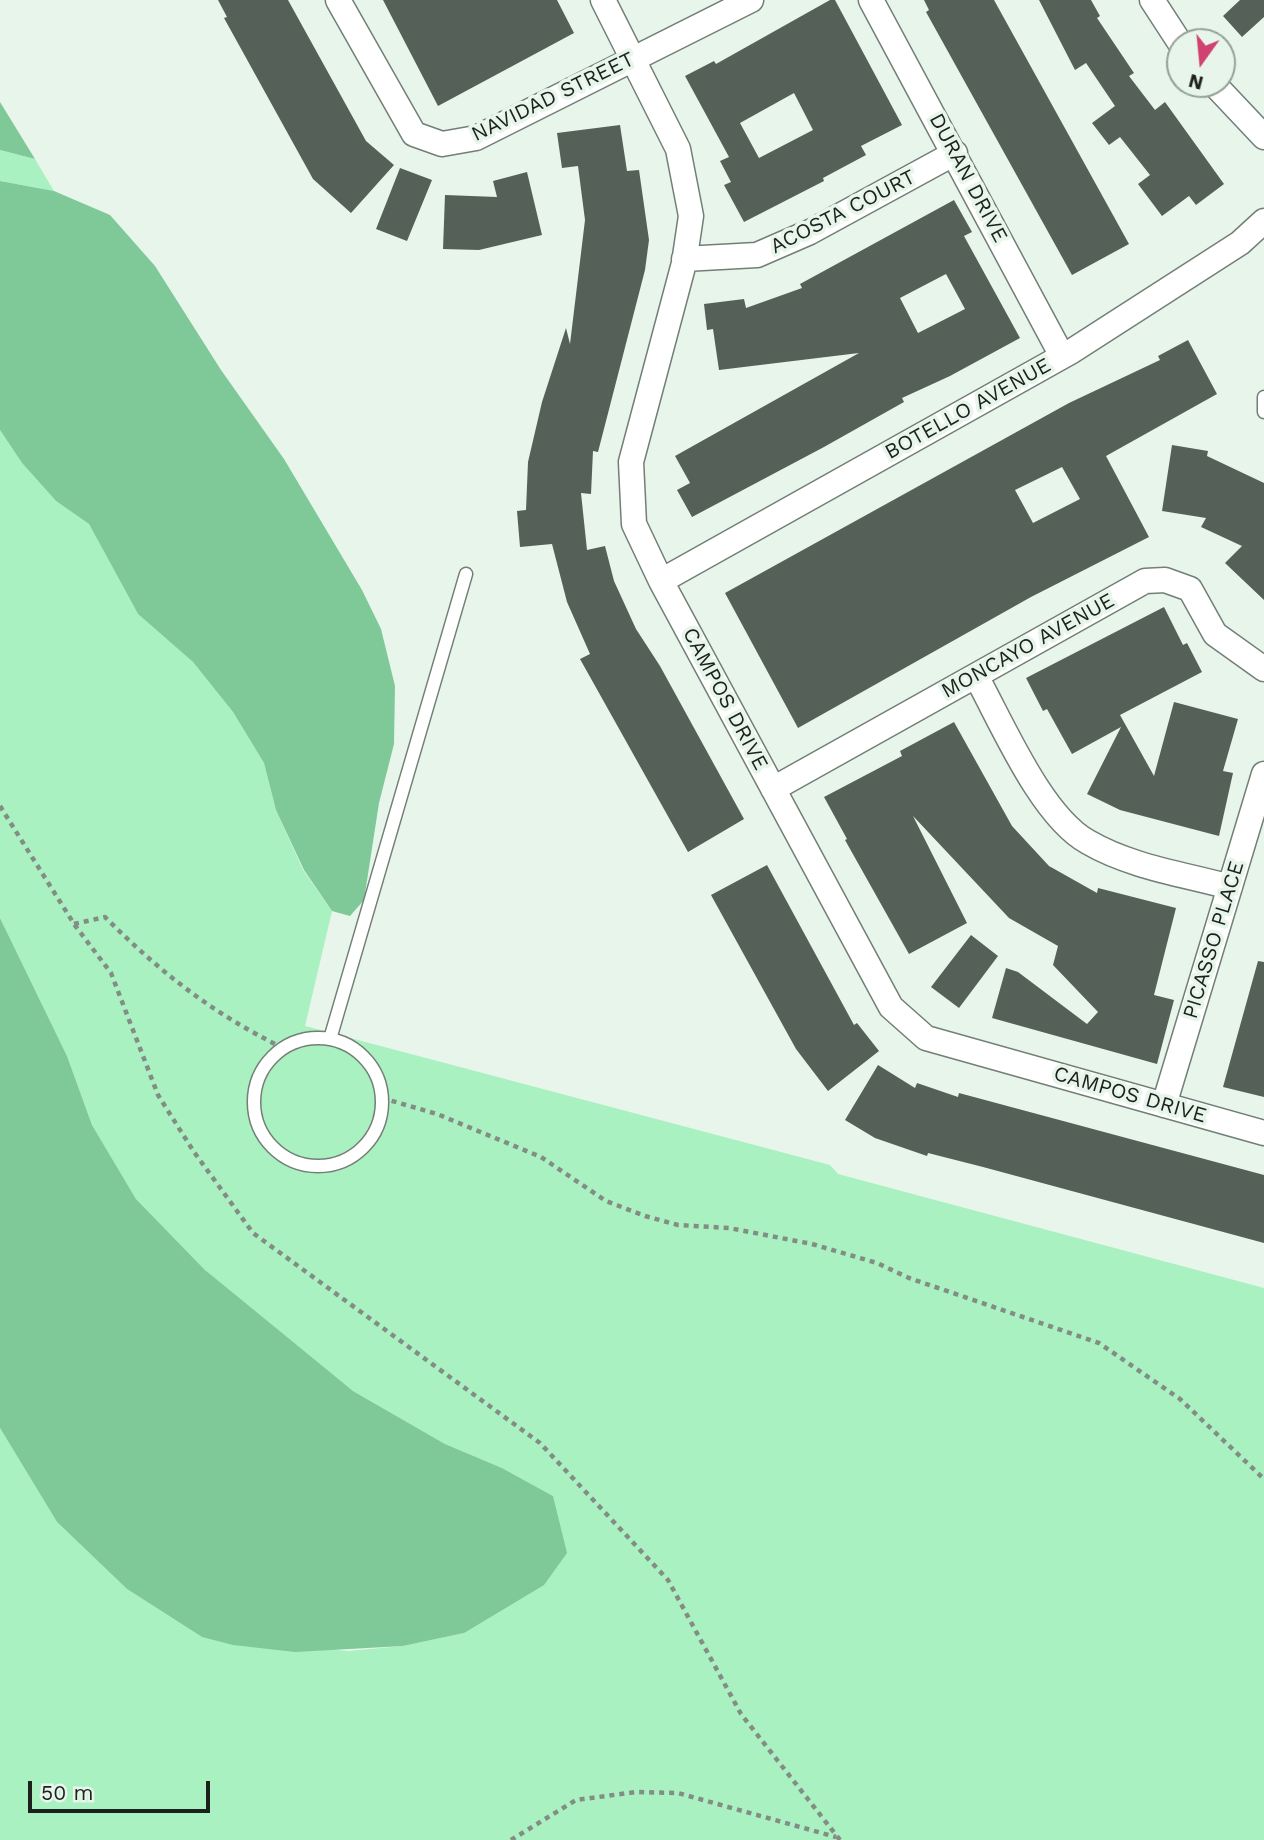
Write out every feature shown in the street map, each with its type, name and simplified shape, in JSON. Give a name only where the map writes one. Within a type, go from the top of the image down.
[{"type":"street","name":"NAVIDAD STREET","points":[[338,0],[414,134],[442,144],[476,138],[751,0]]},
{"type":"street","name":"CAMPOS DRIVE","points":[[603,0],[635,58],[678,149],[691,216],[684,259],[631,462],[634,524],[661,581],[891,1007],[926,1038],[1264,1133]]},
{"type":"street","name":"DURAN DRIVE","points":[[871,0],[1062,356]]},
{"type":"street","points":[[1152,0],[1170,28]]},
{"type":"street","points":[[1227,98],[1264,137]]},
{"type":"street","name":"ACOSTA COURT","points":[[684,259],[757,255],[810,232],[955,153]]},
{"type":"street","name":"BOTELLO AVENUE","points":[[661,581],[1062,356],[1240,243],[1264,221]]},
{"type":"street","name":"MONCAYO AVENUE","points":[[773,789],[1145,581],[1166,580],[1190,589],[1215,634],[1264,669]]},
{"type":"street","points":[[976,676],[1048,805],[1067,826],[1088,842],[1163,871],[1230,887]]},
{"type":"street","name":"PICASSO PLACE","points":[[1164,1105],[1264,774]]},
{"type":"lane","points":[[1264,397],[1264,412]]},
{"type":"lane","points":[[330,1039],[466,574]]},
{"type":"lane","points":[[314,1038],[330,1039],[350,1046],[366,1060],[377,1077],[382,1098],[380,1118],[372,1137],[358,1152],[340,1163],[319,1166],[299,1163],[280,1154],[266,1139],[256,1121],[254,1101],[257,1080],[268,1062],[283,1048],[314,1038]]},
{"type":"path","points":[[0,806],[74,924],[111,972],[158,1094],[194,1152],[253,1233],[540,1443],[668,1580],[741,1714],[838,1839]]},
{"type":"path","points":[[74,924],[105,917],[182,989],[234,1024],[283,1048]]},
{"type":"path","points":[[382,1098],[438,1114],[541,1157],[606,1201],[645,1216],[678,1225],[729,1228],[812,1244],[877,1263],[909,1278],[1099,1343],[1180,1399],[1264,1479]]},
{"type":"path","points":[[511,1840],[576,1800],[636,1792],[678,1793],[838,1839]]},
{"type":"shaded area","points":[[0,102],[35,159],[0,150]]},
{"type":"shaded area","points":[[0,150],[35,159],[54,191],[0,181]]},
{"type":"shaded area","points":[[0,181],[54,191],[110,215],[155,266],[221,370],[284,459],[362,590],[381,629],[395,686],[394,744],[379,803],[364,900],[350,916],[332,911],[304,870],[276,810],[264,763],[233,712],[193,662],[138,614],[89,524],[56,501],[22,463],[0,430]]},
{"type":"shaded area","points":[[0,430],[22,463],[56,501],[89,524],[138,614],[193,662],[233,712],[264,763],[276,810],[303,870],[332,911],[305,1026],[830,1165],[838,1174],[1264,1288],[1264,1840],[0,1840],[0,1428],[57,1522],[127,1589],[202,1637],[348,1651],[403,1646],[464,1633],[553,1496],[502,1468],[445,1444],[353,1391],[252,1311],[205,1270],[136,1199],[92,1125],[67,1056],[0,918]]},
{"type":"shaded area","points":[[0,918],[67,1056],[92,1125],[136,1199],[205,1270],[353,1391],[445,1444],[502,1468],[553,1496],[567,1553],[544,1585],[464,1633],[403,1646],[295,1652],[233,1645],[202,1637],[127,1589],[57,1522],[0,1428]]},
{"type":"building","points":[[218,0],[288,0],[366,141],[394,165],[351,213],[313,179],[224,18],[227,17]]},
{"type":"building","points":[[383,0],[557,0],[574,33],[438,106]]},
{"type":"building","points":[[830,0],[835,0],[902,125],[861,146],[866,155],[823,178],[824,181],[744,222],[724,185],[731,182],[720,161],[729,157],[685,76],[714,61],[716,64]],"holes":[[[794,93],[813,130],[759,158],[740,123]]]},
{"type":"building","points":[[924,0],[994,0],[1129,244],[1072,275],[926,12],[929,10]]},
{"type":"building","points":[[1039,0],[1091,0],[1100,16],[1097,18],[1134,73],[1129,76],[1155,110],[1165,102],[1224,184],[1196,205],[1189,196],[1162,216],[1138,184],[1150,175],[1120,137],[1109,145],[1092,123],[1115,106],[1086,63],[1075,70]]},
{"type":"building","points":[[1240,0],[1264,0],[1264,17],[1242,37],[1223,16]]},
{"type":"building","points":[[620,125],[627,171],[639,170],[649,240],[645,270],[598,452],[593,451],[591,494],[581,493],[587,550],[605,546],[614,581],[636,629],[660,666],[744,819],[688,852],[580,659],[590,654],[567,602],[552,544],[520,547],[517,511],[526,510],[528,462],[542,402],[566,328],[570,344],[585,220],[578,166],[562,168],[557,133]]},
{"type":"building","points":[[400,168],[432,180],[407,241],[376,229]]},
{"type":"building","points":[[527,172],[542,235],[479,250],[443,249],[445,195],[497,197],[493,181]]},
{"type":"building","points":[[954,200],[972,232],[964,236],[1020,338],[950,376],[902,398],[904,402],[692,517],[677,490],[690,483],[675,456],[859,353],[719,370],[713,329],[707,330],[704,304],[744,299],[746,308],[802,288],[800,284]],"holes":[[[946,274],[965,309],[918,333],[900,298]]]},
{"type":"building","points":[[1188,340],[1217,394],[1106,456],[1149,537],[1031,597],[798,728],[725,593],[1069,403],[1160,360],[1158,356]],"holes":[[[1062,467],[1080,499],[1033,523],[1015,490]]]},
{"type":"building","points":[[1172,445],[1208,451],[1207,456],[1264,483],[1264,600],[1225,563],[1242,546],[1201,527],[1206,518],[1162,511]]},
{"type":"building","points":[[1164,607],[1183,645],[1187,643],[1202,672],[1120,715],[1154,776],[1174,702],[1238,719],[1223,771],[1233,773],[1219,836],[1120,810],[1087,794],[1121,727],[1072,754],[1047,709],[1043,711],[1026,678]]},
{"type":"building","points":[[954,722],[1012,826],[1049,866],[1097,893],[1098,888],[1176,908],[1154,995],[1174,1000],[1157,1064],[992,1018],[1006,968],[1018,972],[1087,1024],[1098,1012],[1053,965],[1058,946],[1009,918],[913,816],[967,923],[909,954],[824,797],[902,756],[900,751]]},
{"type":"building","points":[[767,865],[854,1025],[857,1023],[879,1051],[828,1091],[796,1049],[711,895]]},
{"type":"building","points":[[971,935],[998,956],[959,1008],[931,987]]},
{"type":"building","points":[[1258,961],[1264,962],[1264,1097],[1223,1087]]},
{"type":"building","points":[[878,1065],[915,1088],[917,1083],[958,1097],[959,1093],[1264,1175],[1264,1243],[983,1167],[928,1153],[927,1156],[875,1138],[845,1120]]}]
